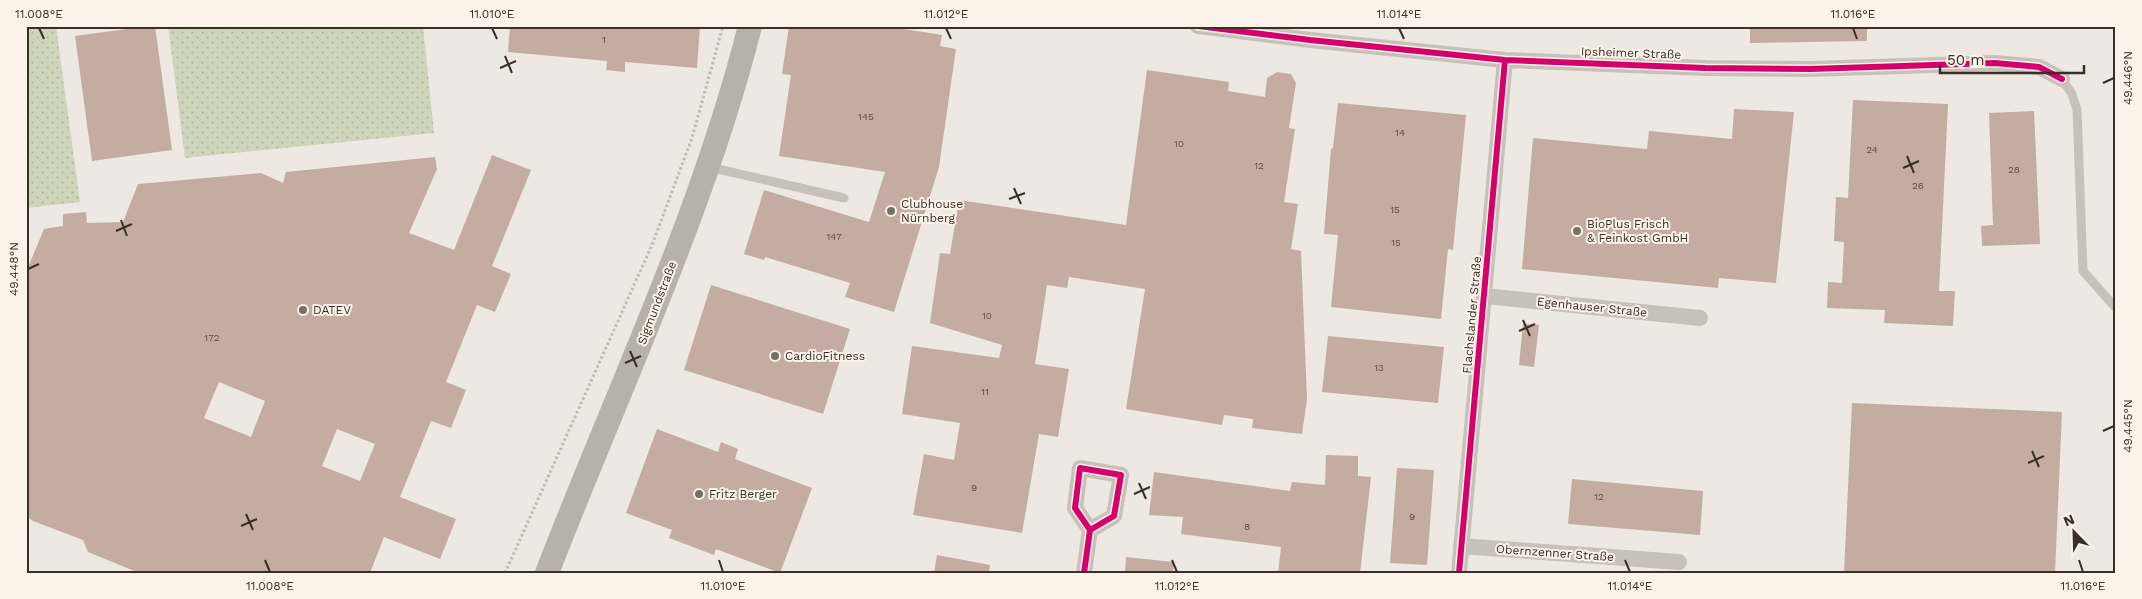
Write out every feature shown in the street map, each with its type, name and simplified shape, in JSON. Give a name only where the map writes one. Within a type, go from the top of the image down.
[{"type":"main road","name":"Sigmundstraße","points":[[547,573],[635,360],[709,167],[731,99],[750,26]]},
{"type":"street","name":"Ipsheimer Straße","points":[[1198,26],[1310,40],[1505,60],[1810,70],[1995,64],[2038,67],[2062,79]]},
{"type":"street","name":"Flachslander Straße","points":[[1459,573],[1505,60]]},
{"type":"street","name":"Egenhauser Straße","points":[[1485,296],[1700,318]]},
{"type":"street","points":[[1084,573],[1090,530]]},
{"type":"street","name":"Obernzenner Straße","points":[[1461,546],[1679,562]]},
{"type":"lane","points":[[2062,79],[2072,94],[2077,110],[2083,271],[2116,308]]},
{"type":"lane","points":[[709,167],[844,198]]},
{"type":"path","points":[[505,573],[652,246],[692,138],[723,26]]},
{"type":"green space","points":[[26,26],[56,26],[80,202],[26,208]]},
{"type":"green space","points":[[168,26],[423,26],[434,133],[185,158]]},
{"type":"building","points":[[155,26],[172,150],[92,161],[75,36]]},
{"type":"building","points":[[510,26],[700,26],[697,68],[625,62],[625,72],[606,70],[607,61],[508,52]]},
{"type":"building","points":[[789,26],[876,26],[904,29],[942,35],[940,46],[956,49],[939,167],[894,312],[845,297],[850,283],[765,257],[764,260],[744,254],[764,190],[869,222],[885,172],[779,156],[791,75],[782,74]]},
{"type":"building","points":[[1750,26],[1867,26],[1867,41],[1750,43]]},
{"type":"building","points":[[1147,70],[1229,82],[1228,91],[1265,97],[1267,78],[1277,72],[1291,74],[1296,83],[1289,128],[1295,129],[1284,202],[1298,204],[1291,249],[1301,251],[1307,399],[1302,434],[1252,428],[1253,419],[1224,415],[1222,425],[1126,409],[1145,289],[1069,277],[1067,288],[1047,285],[1035,364],[1069,369],[1058,437],[1039,434],[1022,533],[913,515],[924,454],[954,460],[960,423],[902,414],[912,346],[999,358],[1002,345],[930,323],[940,253],[950,254],[959,200],[1126,225]]},
{"type":"building","points":[[1853,100],[1948,104],[1939,291],[1955,291],[1953,326],[1884,323],[1885,310],[1827,308],[1828,282],[1842,283],[1844,242],[1834,241],[1836,197],[1848,198]]},
{"type":"building","points":[[1338,103],[1466,115],[1453,250],[1448,249],[1441,319],[1331,307],[1338,235],[1324,234],[1331,149],[1333,148]]},
{"type":"building","points":[[1734,109],[1794,112],[1776,283],[1719,278],[1718,288],[1522,269],[1533,138],[1647,149],[1649,131],[1732,139]]},
{"type":"building","points":[[2034,111],[2040,244],[1982,246],[1981,226],[1993,225],[1989,113]]},
{"type":"building","points":[[492,155],[531,170],[492,266],[511,274],[495,312],[477,305],[446,382],[466,390],[451,428],[431,421],[400,497],[456,519],[440,559],[384,537],[370,573],[139,573],[88,552],[83,540],[33,521],[26,515],[26,272],[44,229],[63,226],[63,214],[86,212],[87,223],[123,222],[138,184],[261,173],[283,183],[286,172],[435,157],[437,169],[409,233],[454,250]],"holes":[[[219,382],[265,401],[251,437],[204,418]],[[337,429],[375,444],[360,481],[322,466]]]},
{"type":"building","points":[[711,285],[850,329],[823,414],[684,370]]},
{"type":"building","points":[[1523,324],[1539,325],[1534,367],[1519,365]]},
{"type":"building","points":[[1328,336],[1444,347],[1438,403],[1322,392]]},
{"type":"building","points":[[1852,403],[2062,412],[2055,573],[1844,573]]},
{"type":"building","points":[[657,429],[718,452],[721,442],[738,449],[735,459],[812,488],[780,573],[716,549],[714,555],[669,538],[672,530],[626,513]]},
{"type":"building","points":[[1326,455],[1358,456],[1358,476],[1371,477],[1360,573],[1278,573],[1281,547],[1181,534],[1183,517],[1149,515],[1154,472],[1290,491],[1292,482],[1325,485]]},
{"type":"building","points":[[1397,468],[1434,470],[1427,565],[1390,563]]},
{"type":"building","points":[[1572,479],[1703,491],[1700,535],[1568,524]]},
{"type":"building","points":[[937,555],[990,565],[989,573],[934,573]]},
{"type":"building","points":[[1126,557],[1174,562],[1173,573],[1125,573]]},
{"type":"cycle path","points":[[1198,26],[1310,40],[1505,60],[1705,68],[1810,69],[1995,63],[2039,67],[2062,79]]},
{"type":"cycle path","points":[[1459,573],[1505,60]]},
{"type":"cycle path","points":[[1084,573],[1090,530],[1075,508],[1080,468],[1121,475],[1114,516],[1090,530]]},
{"type":"place","name":"Clubhouse Nürnberg","points":[[891,211]]},
{"type":"place","name":"BioPlus Frisch & Feinkost GmbH","points":[[1577,231]]},
{"type":"place","name":"DATEV","points":[[303,310]]},
{"type":"place","name":"CardioFitness","points":[[775,356]]},
{"type":"place","name":"Fritz Berger","points":[[699,494]]}]
